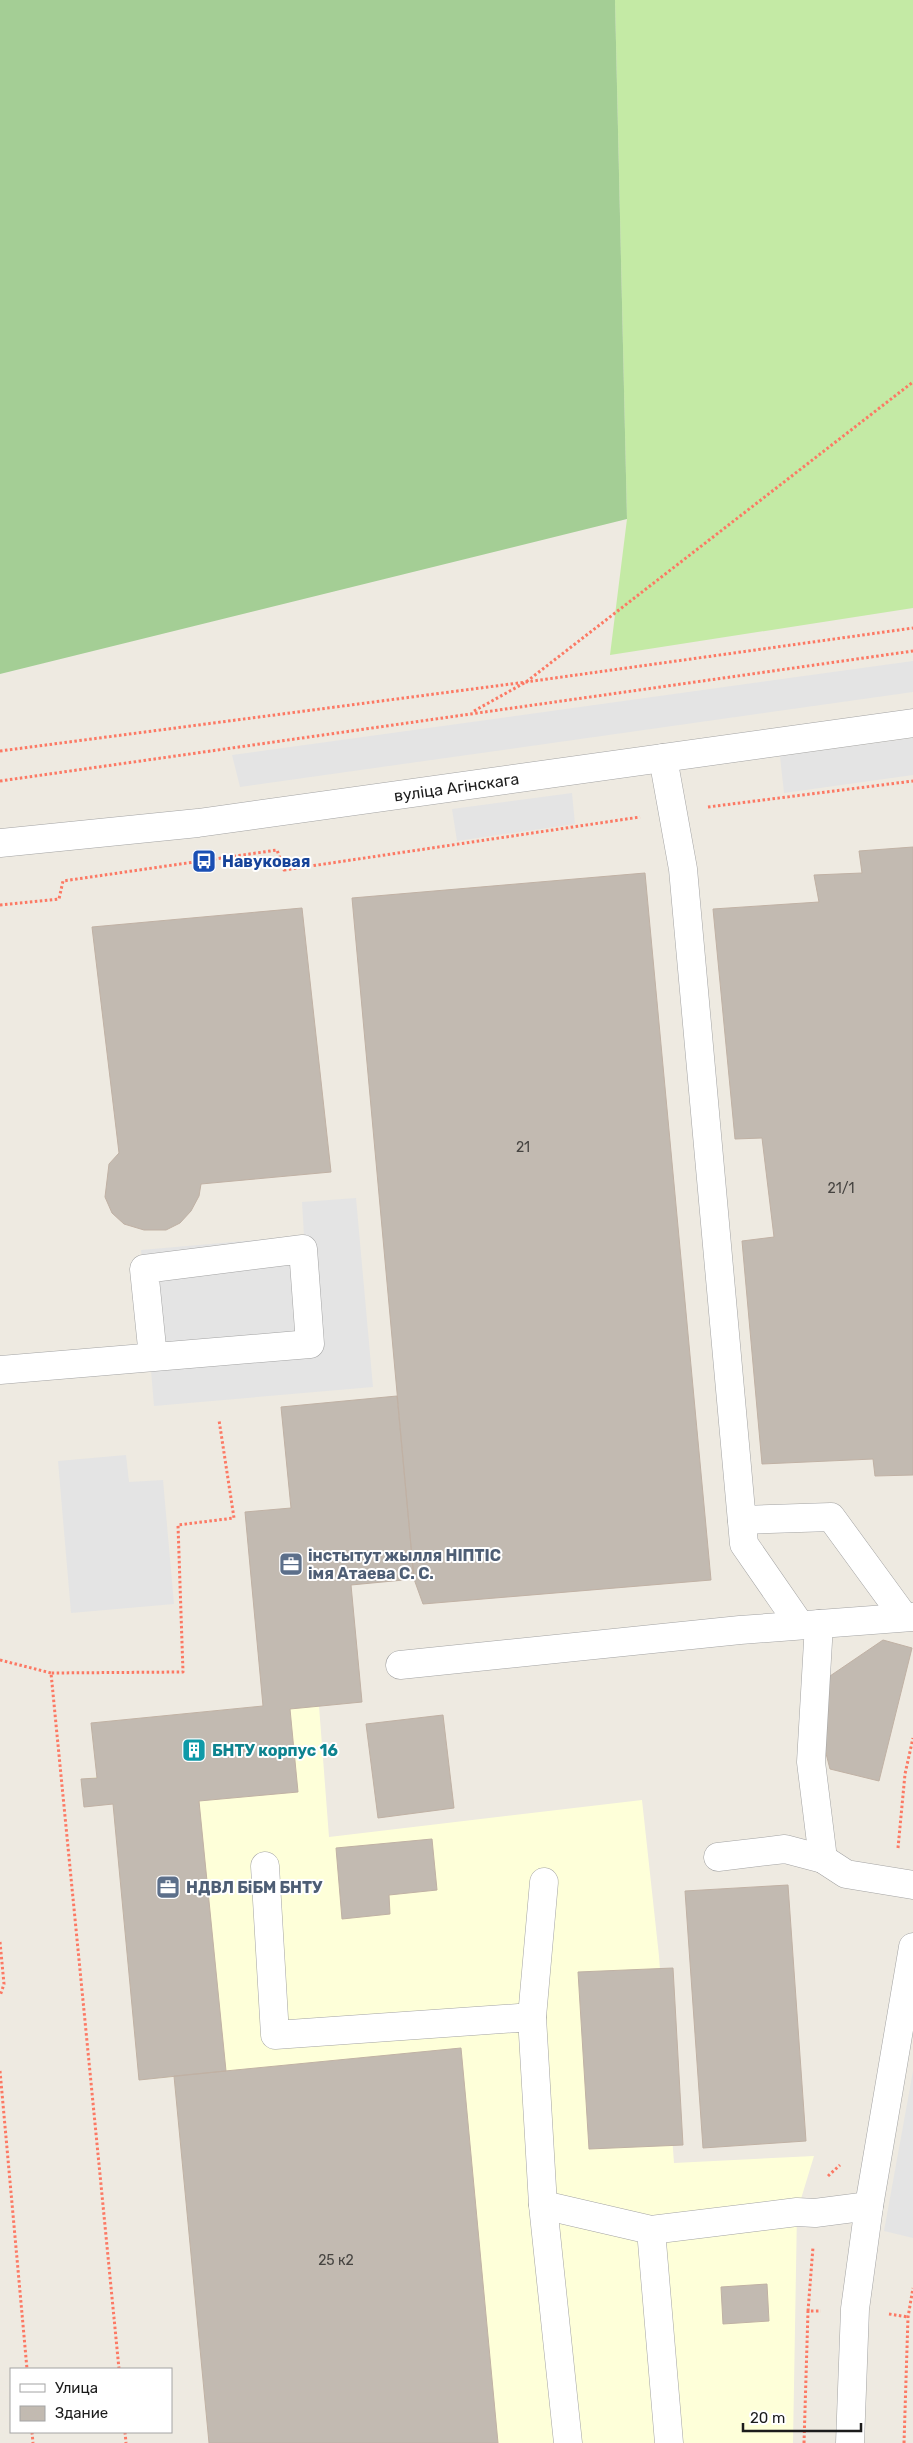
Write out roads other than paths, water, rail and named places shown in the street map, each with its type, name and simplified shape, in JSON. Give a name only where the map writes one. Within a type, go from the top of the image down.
[{"type":"street","name":"вуліца Агінскага","points":[[0,843],[198,823],[913,723]]},
{"type":"street","points":[[663,758],[683,869],[744,1544],[809,1625],[811,1762],[824,1859]]},
{"type":"street","points":[[0,1370],[310,1344],[303,1249],[144,1269],[153,1357]]},
{"type":"street","points":[[742,1520],[831,1517],[909,1617]]},
{"type":"street","points":[[400,1665],[909,1617]]},
{"type":"street","points":[[718,1857],[785,1849],[824,1859],[846,1874],[913,1885]]},
{"type":"street","points":[[265,1866],[275,2035],[532,2017]]},
{"type":"street","points":[[544,1882],[532,2017],[543,2205],[568,2443]]},
{"type":"street","points":[[850,2443],[855,2309],[868,2206],[913,1947]]},
{"type":"street","points":[[543,2205],[651,2230],[796,2212],[815,2214],[868,2206]]},
{"type":"street","points":[[651,2230],[669,2443]]},
{"type":"place","name":"Навуковая","points":[[204,861]]},
{"type":"place","name":"інстытут жылля НІПТІС імя Атаева С. С.","points":[[291,1564]]},
{"type":"place","name":"БНТУ корпус 16","points":[[194,1750]]},
{"type":"place","name":"НДВЛ БіБМ БНТУ","points":[[168,1887]]}]
